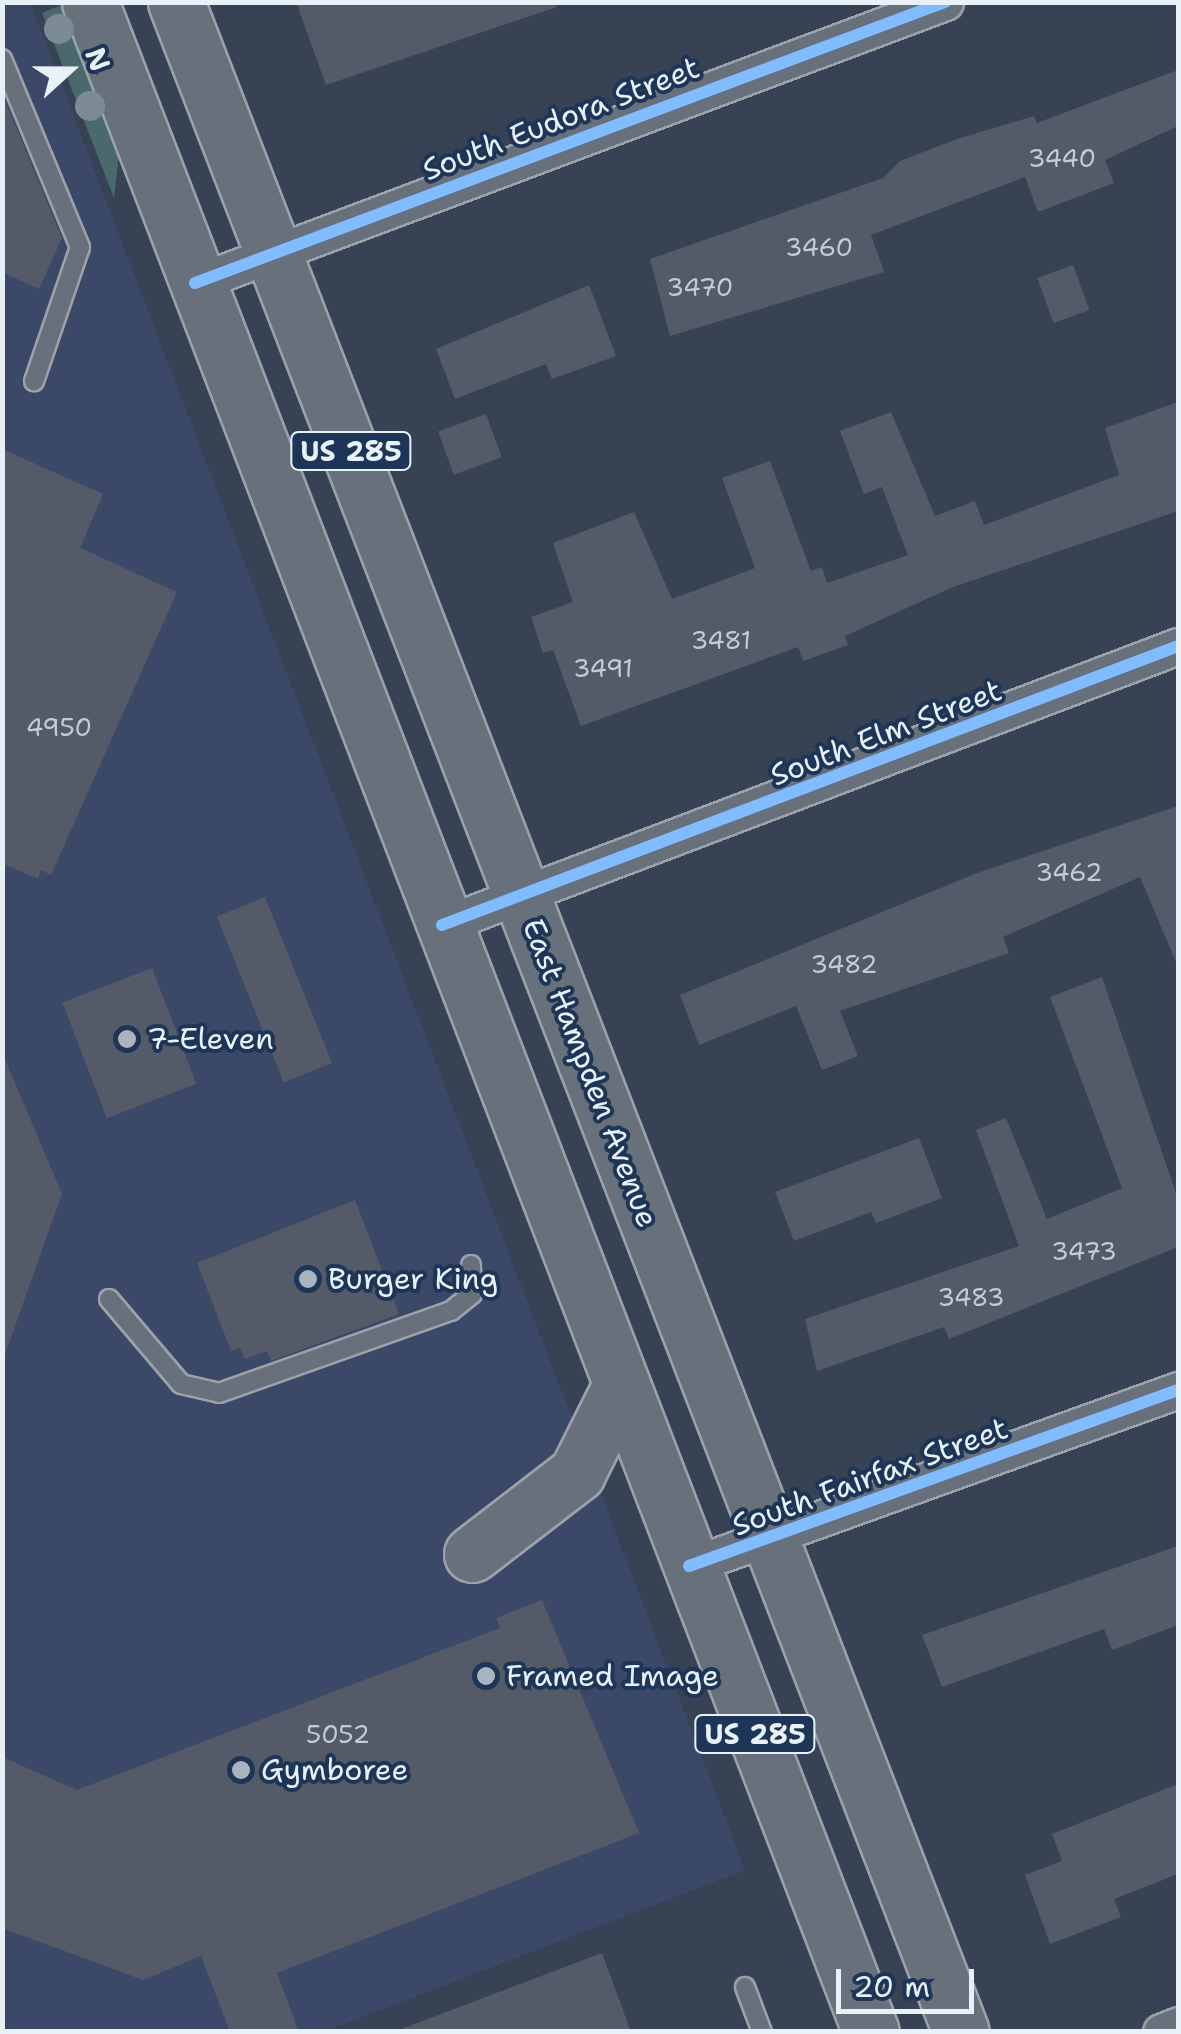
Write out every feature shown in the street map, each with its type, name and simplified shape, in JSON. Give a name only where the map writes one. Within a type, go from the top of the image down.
[{"type":"highway","name":"US 285","points":[[90,2],[871,2032]]},
{"type":"highway","name":"East Hampden Avenue","points":[[176,2],[961,2032]]},
{"type":"highway","points":[[472,1554],[577,1473],[620,1387]]},
{"type":"street","name":"South Eudora Street","points":[[195,283],[946,2]]},
{"type":"street","name":"South Elm Street","points":[[442,925],[524,900],[1178,646]]},
{"type":"street","name":"South Fairfax Street","points":[[689,1566],[770,1543],[1178,1390]]},
{"type":"street","points":[[1161,2032],[1178,2025]]},
{"type":"lane","points":[[2,59],[80,247],[34,381]]},
{"type":"lane","points":[[109,1300],[181,1384],[219,1393],[451,1311],[472,1294],[471,1265]]},
{"type":"lane","points":[[745,1987],[762,2032]]},
{"type":"shaded area","points":[[30,2],[745,1870],[326,2031],[3,2032],[2,3]]},
{"type":"green space","points":[[61,5],[119,156],[114,198],[42,13]]},
{"type":"building","points":[[296,2],[556,2],[557,7],[326,85]]},
{"type":"building","points":[[1178,70],[1178,126],[1105,160],[1114,183],[1038,212],[1025,177],[871,235],[884,272],[670,336],[650,259],[883,178],[900,161],[957,139],[1034,116],[1037,123]]},
{"type":"building","points":[[2,93],[62,238],[39,289],[2,272]]},
{"type":"building","points":[[1073,265],[1089,310],[1054,323],[1037,278]]},
{"type":"building","points":[[589,285],[616,356],[552,379],[546,364],[455,399],[436,349]]},
{"type":"building","points":[[1178,402],[1178,511],[953,587],[845,636],[848,645],[803,661],[798,647],[581,726],[553,650],[543,653],[531,617],[573,602],[553,543],[634,512],[672,599],[755,568],[722,478],[770,461],[811,571],[822,567],[827,583],[908,555],[882,487],[864,494],[840,431],[891,412],[935,516],[975,501],[984,525],[1119,475],[1105,428]]},
{"type":"building","points":[[486,414],[502,457],[454,475],[438,431]]},
{"type":"building","points":[[2,449],[103,494],[80,548],[177,592],[51,875],[41,870],[38,879],[2,863]]},
{"type":"building","points":[[1178,806],[1178,967],[1140,877],[1003,937],[1009,953],[840,1011],[858,1056],[822,1070],[796,1006],[699,1045],[680,995],[977,873]]},
{"type":"building","points":[[265,897],[332,1063],[284,1082],[217,916]]},
{"type":"building","points":[[152,968],[196,1084],[107,1118],[62,1002]]},
{"type":"building","points":[[1102,977],[1178,1199],[1178,1247],[949,1339],[944,1327],[817,1371],[805,1319],[1019,1246],[976,1130],[1006,1118],[1047,1219],[1122,1188],[1050,997]]},
{"type":"building","points":[[2,1057],[62,1194],[3,1360]]},
{"type":"building","points":[[919,1138],[942,1198],[876,1223],[871,1212],[794,1241],[775,1192]]},
{"type":"building","points":[[355,1200],[399,1314],[271,1361],[267,1351],[245,1359],[240,1348],[231,1351],[197,1263]]},
{"type":"building","points":[[1178,1546],[1178,1625],[1112,1650],[1104,1629],[942,1687],[922,1635]]},
{"type":"building","points":[[542,1600],[639,1833],[277,1973],[299,2032],[230,2032],[201,1956],[143,1980],[2,1928],[2,1757],[77,1790],[500,1628],[496,1618]]},
{"type":"building","points":[[1178,1784],[1178,1874],[1114,1899],[1121,1917],[1050,1944],[1025,1875],[1062,1861],[1052,1834]]},
{"type":"building","points":[[602,1953],[631,2032],[404,2032],[404,2028]]},
{"type":"cycle path","points":[[195,283],[945,2]]},
{"type":"cycle path","points":[[442,925],[1178,646]]},
{"type":"cycle path","points":[[689,1566],[1178,1390]]},
{"type":"place","name":"7-Eleven","points":[[127,1039]]},
{"type":"place","name":"Burger King","points":[[308,1279]]},
{"type":"place","name":"Framed Image","points":[[486,1676]]},
{"type":"place","name":"Gymboree","points":[[241,1770]]}]
